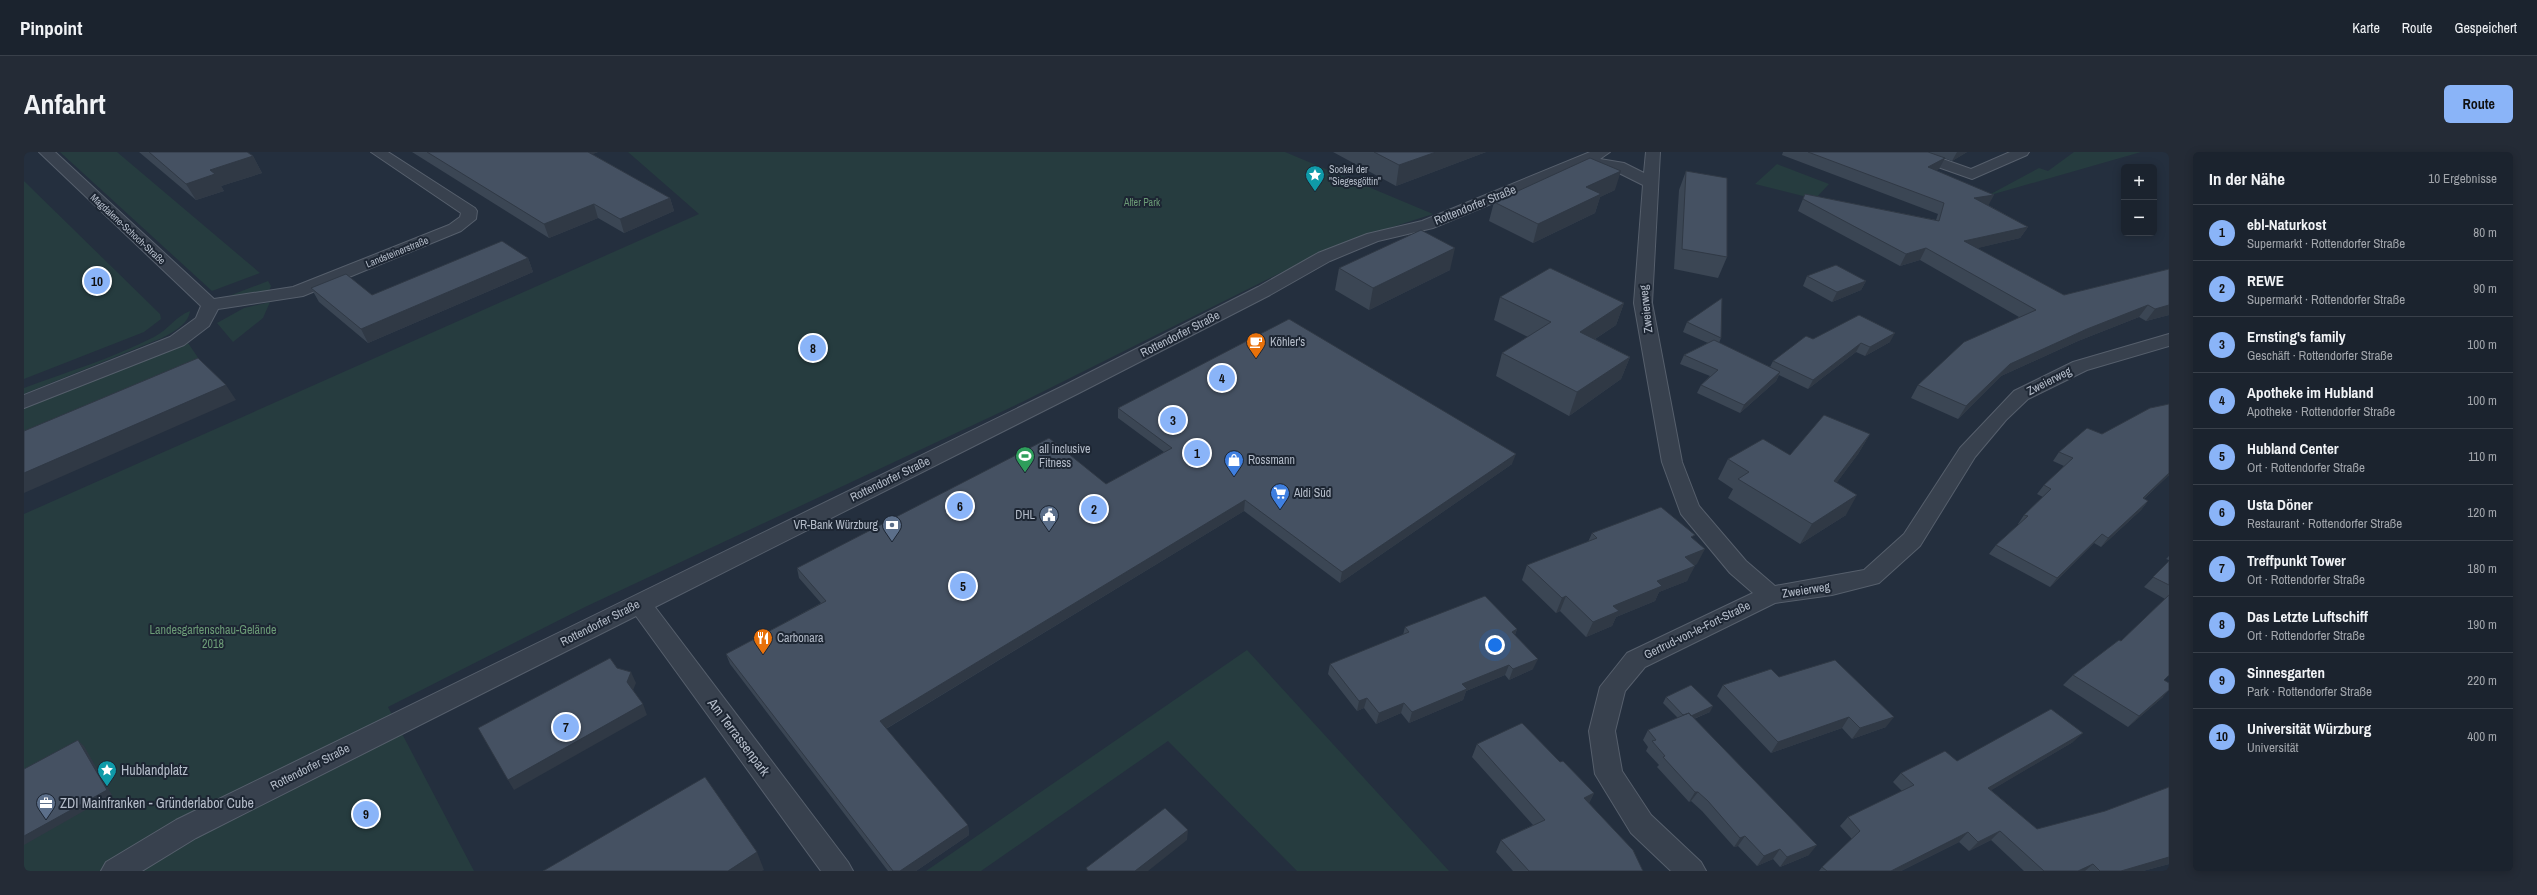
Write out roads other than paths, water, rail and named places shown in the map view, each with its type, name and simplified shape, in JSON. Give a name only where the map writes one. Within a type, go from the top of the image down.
[{"type":"street","name":"Magdalene-Schoch-Straße","points":[[46,152],[210,305]]},
{"type":"street","name":"Landsteinerstraße","points":[[210,305],[296,292],[455,228],[468,219],[469,211],[378,152]]},
{"type":"street","name":"Rottendorfer Straße","points":[[116,871],[186,829],[1086,382],[1264,291],[1324,257],[1373,237],[1427,225],[1603,152]]},
{"type":"street","name":"Zweierweg","points":[[1653,152],[1654,170],[1650,183],[1643,303],[1672,462],[1689,509],[1738,567],[1770,595],[1832,586],[1871,577],[1912,540],[1968,453],[1999,416],[2021,395],[2080,366],[2169,340]]},
{"type":"street","points":[[1909,152],[1972,174],[2022,152]]},
{"type":"street","points":[[1577,163],[1610,163],[1627,168],[1650,183]]},
{"type":"street","points":[[24,402],[177,341],[198,328],[208,316],[210,305]]},
{"type":"street","name":"Gertrud-von-le-Fort-Straße","points":[[1691,871],[1641,824],[1609,774],[1602,732],[1613,687],[1636,660],[1770,595]]},
{"type":"street","name":"Am Terrassenpark","points":[[639,603],[838,871]]},
{"type":"place","name":"Sockel der \"Siegesgöttin\"","points":[[1315,192]]},
{"type":"place","name":"Universität Würzburg","points":[[97,281]]},
{"type":"place","name":"Das Letzte Luftschiff","points":[[813,348]]},
{"type":"place","name":"Köhler's","points":[[1256,359]]},
{"type":"place","name":"Apotheke im Hubland","points":[[1222,378]]},
{"type":"place","name":"Ernsting's family","points":[[1173,420]]},
{"type":"place","name":"ebl-Naturkost","points":[[1197,453]]},
{"type":"place","name":"all inclusive Fitness","points":[[1025,473]]},
{"type":"place","name":"Rossmann","points":[[1234,477]]},
{"type":"place","name":"Usta Döner","points":[[960,506]]},
{"type":"place","name":"REWE","points":[[1094,509]]},
{"type":"place","name":"Aldi Süd","points":[[1280,510]]},
{"type":"place","name":"DHL","points":[[1049,532]]},
{"type":"place","name":"VR-Bank Würzburg","points":[[892,542]]},
{"type":"place","name":"Hubland Center","points":[[963,586]]},
{"type":"place","name":"Carbonara","points":[[763,655]]},
{"type":"place","name":"Treffpunkt Tower","points":[[566,727]]},
{"type":"place","name":"Hublandplatz","points":[[107,787]]},
{"type":"place","name":"Sinnesgarten","points":[[366,814]]},
{"type":"place","name":"ZDI Mainfranken - Gründerlabor Cube","points":[[46,820]]},
{"type":"park label","name":"Alter Park","points":[[1142,202]]},
{"type":"park label","name":"Landesgartenschau-Gelände 2018","points":[[213,637]]}]
